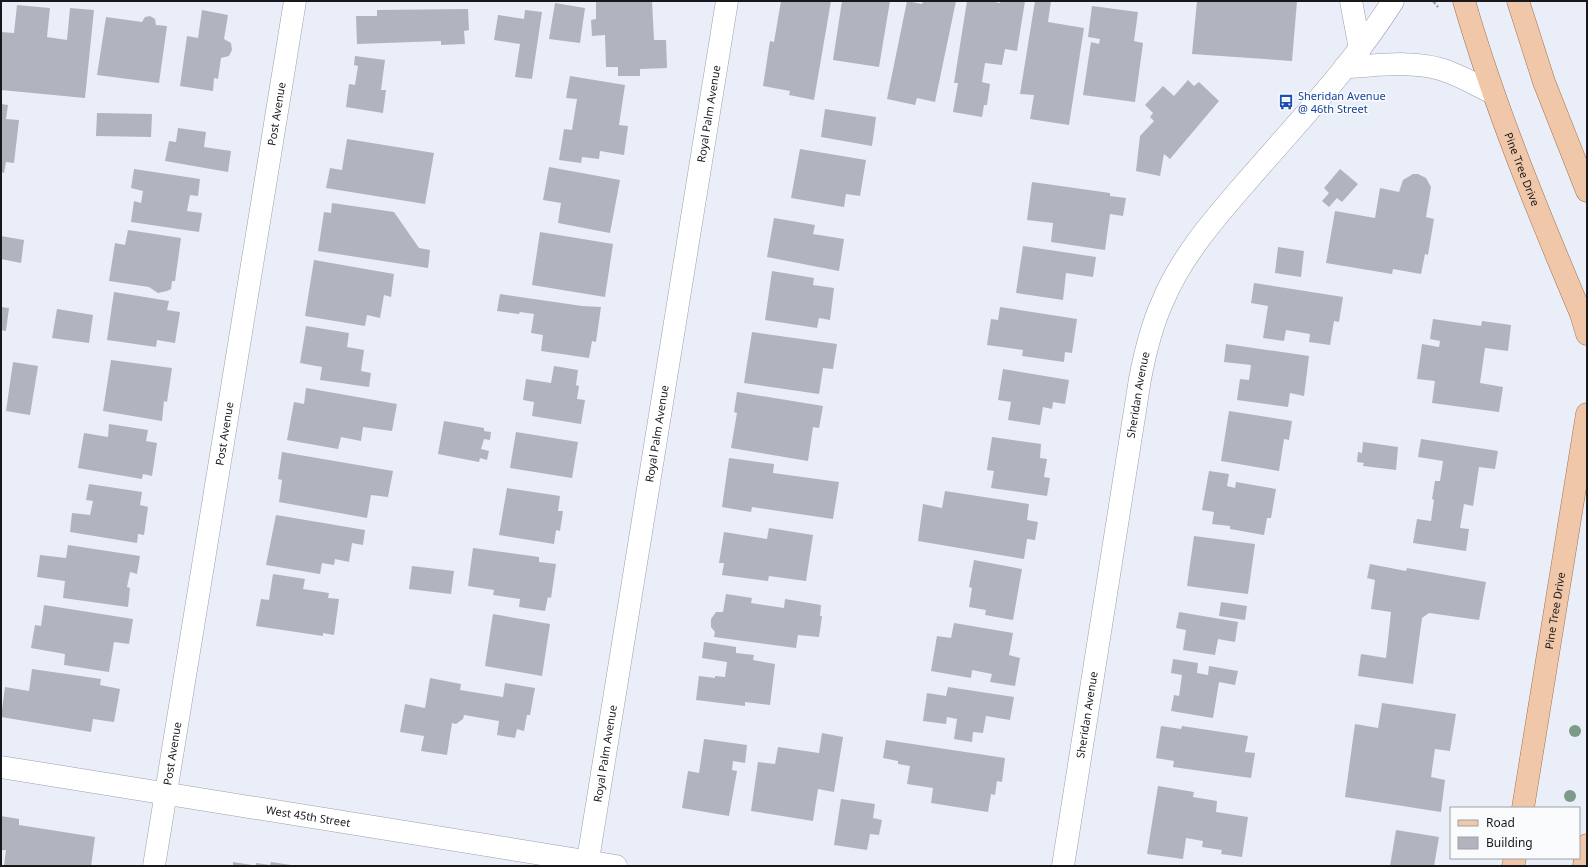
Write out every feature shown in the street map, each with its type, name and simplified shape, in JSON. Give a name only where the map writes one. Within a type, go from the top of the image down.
[{"type":"main road","name":"Pine Tree Drive","points":[[1464,1],[1505,127],[1581,314],[1587,334]]},
{"type":"main road","points":[[1518,1],[1544,82],[1587,191]]},
{"type":"main road","name":"Pine Tree Drive","points":[[1523,807],[1587,417]]},
{"type":"main road","points":[[1584,866],[1587,845]]},
{"type":"street","name":"Post Avenue","points":[[154,866],[295,1]]},
{"type":"street","name":"Royal Palm Avenue","points":[[588,864],[727,1]]},
{"type":"street","points":[[1351,1],[1360,49]]},
{"type":"street","name":"Sheridan Avenue","points":[[1063,866],[1140,379],[1152,329],[1162,302],[1182,264],[1212,222],[1360,49],[1393,1]]},
{"type":"street","points":[[1344,67],[1402,64],[1429,66],[1441,69],[1493,93]]},
{"type":"street","name":"West 45th Street","points":[[1,767],[588,864],[616,866]]},
{"type":"building","points":[[596,1],[652,1],[654,40],[666,40],[667,68],[640,69],[640,76],[618,76],[618,67],[606,67],[605,35],[592,36],[591,20],[596,19]]},
{"type":"building","points":[[781,1],[831,1],[814,100],[789,95],[790,91],[763,86],[770,41],[774,42]]},
{"type":"building","points":[[842,1],[890,1],[879,67],[833,60]]},
{"type":"building","points":[[907,1],[922,4],[923,1],[956,1],[935,102],[917,98],[915,105],[887,99]]},
{"type":"building","points":[[967,1],[989,1],[1000,3],[1001,1],[1025,1],[1017,51],[1005,49],[1002,65],[985,63],[982,82],[990,84],[987,105],[984,105],[982,117],[953,112],[958,83],[954,83]]},
{"type":"building","points":[[1035,1],[1051,1],[1048,22],[1084,28],[1069,125],[1030,119],[1034,95],[1020,94]]},
{"type":"building","points":[[1197,1],[1297,1],[1292,61],[1192,54]]},
{"type":"building","points":[[555,3],[585,8],[580,43],[549,39]]},
{"type":"building","points":[[17,5],[50,8],[47,37],[67,40],[70,8],[94,10],[85,98],[1,90],[1,32],[14,33]]},
{"type":"building","points":[[1092,6],[1138,12],[1134,41],[1143,43],[1135,102],[1083,95],[1091,42],[1099,44],[1100,39],[1088,37]]},
{"type":"building","points":[[468,9],[469,30],[464,31],[465,44],[441,45],[441,41],[357,44],[356,16],[377,16],[377,10]]},
{"type":"building","points":[[202,10],[228,15],[224,39],[231,43],[232,50],[229,56],[221,58],[218,79],[214,78],[213,91],[180,86],[187,36],[198,38]]},
{"type":"building","points":[[525,10],[542,12],[532,79],[515,77],[520,44],[494,40],[498,15],[524,19]]},
{"type":"building","points":[[150,16],[155,19],[156,25],[167,26],[159,83],[97,75],[106,17],[142,22],[145,17]]},
{"type":"building","points":[[355,56],[385,60],[381,90],[386,90],[383,113],[346,107],[349,84],[355,85],[358,66],[354,65]]},
{"type":"building","points":[[570,76],[625,85],[619,125],[628,126],[624,155],[600,151],[599,159],[582,157],[581,163],[559,160],[564,129],[572,130],[577,99],[566,98]]},
{"type":"building","points":[[1188,80],[1194,86],[1199,82],[1219,101],[1170,159],[1164,154],[1160,176],[1136,171],[1140,136],[1154,121],[1150,117],[1153,113],[1145,105],[1163,86],[1174,96]]},
{"type":"building","points":[[1,104],[8,105],[6,119],[19,120],[14,163],[6,162],[4,173],[1,172]]},
{"type":"building","points":[[825,109],[876,117],[872,146],[821,137]]},
{"type":"building","points":[[97,113],[152,114],[151,137],[96,136]]},
{"type":"building","points":[[178,128],[206,132],[204,147],[231,151],[228,172],[165,161],[169,141],[176,142]]},
{"type":"building","points":[[347,139],[434,153],[425,204],[326,188],[330,168],[342,170]]},
{"type":"building","points":[[800,149],[866,160],[860,196],[846,194],[844,207],[791,198]]},
{"type":"building","points":[[549,167],[620,180],[610,233],[558,223],[561,203],[543,200]]},
{"type":"building","points":[[134,169],[200,179],[198,196],[190,195],[187,211],[202,213],[199,232],[131,222],[134,201],[141,203],[143,191],[131,188]]},
{"type":"building","points":[[1340,169],[1358,184],[1342,202],[1337,198],[1329,207],[1322,201],[1329,193],[1324,188]]},
{"type":"building","points":[[1413,174],[1418,174],[1426,178],[1431,187],[1426,217],[1434,219],[1428,255],[1425,254],[1421,274],[1393,269],[1392,274],[1326,263],[1335,211],[1375,218],[1380,188],[1399,192],[1403,180]]},
{"type":"building","points":[[1032,182],[1110,193],[1110,196],[1126,198],[1123,216],[1110,214],[1105,250],[1051,242],[1053,223],[1027,220]]},
{"type":"building","points":[[332,203],[394,212],[419,248],[430,250],[428,268],[318,251],[324,212],[331,213]]},
{"type":"building","points":[[774,218],[815,225],[813,234],[844,239],[839,271],[767,257]]},
{"type":"building","points":[[128,230],[181,238],[175,281],[172,281],[171,289],[158,293],[149,287],[109,281],[115,243],[125,245]]},
{"type":"building","points":[[540,232],[613,244],[605,297],[532,285]]},
{"type":"building","points":[[1,236],[24,240],[21,263],[1,259]]},
{"type":"building","points":[[1023,246],[1096,257],[1093,277],[1066,273],[1063,300],[1016,293]]},
{"type":"building","points":[[1278,247],[1304,251],[1301,277],[1275,273]]},
{"type":"building","points":[[314,260],[394,274],[391,297],[384,295],[380,318],[367,315],[365,326],[305,316]]},
{"type":"building","points":[[772,271],[814,278],[813,285],[834,288],[830,320],[819,318],[817,328],[765,320]]},
{"type":"building","points":[[1254,283],[1343,297],[1339,322],[1334,321],[1330,345],[1309,342],[1310,334],[1286,330],[1284,341],[1263,338],[1268,306],[1251,303]]},
{"type":"building","points":[[114,292],[169,301],[167,310],[180,312],[175,343],[157,340],[156,347],[107,340]]},
{"type":"building","points":[[500,294],[582,306],[601,307],[596,342],[592,341],[589,358],[541,351],[543,335],[531,333],[534,314],[520,312],[519,314],[497,311]]},
{"type":"building","points":[[1,307],[9,308],[6,331],[1,330]]},
{"type":"building","points":[[1000,307],[1077,319],[1072,353],[1065,352],[1064,362],[1022,356],[1023,350],[987,345],[991,319],[998,320]]},
{"type":"building","points":[[57,309],[93,315],[89,343],[52,338]]},
{"type":"building","points":[[1433,319],[1481,326],[1482,321],[1511,325],[1508,351],[1485,348],[1480,383],[1503,387],[1499,412],[1432,403],[1435,381],[1417,379],[1422,344],[1439,347],[1440,341],[1430,339]]},
{"type":"building","points":[[306,326],[349,333],[347,347],[364,350],[361,371],[371,373],[369,387],[320,380],[322,367],[300,363]]},
{"type":"building","points":[[752,332],[837,344],[833,369],[823,368],[819,394],[744,383]]},
{"type":"building","points":[[1226,344],[1309,356],[1304,396],[1290,393],[1288,407],[1237,400],[1240,379],[1249,380],[1251,365],[1224,362]]},
{"type":"building","points":[[111,360],[172,368],[167,402],[164,401],[162,421],[103,411]]},
{"type":"building","points":[[13,362],[38,366],[30,415],[6,411]]},
{"type":"building","points":[[554,366],[578,370],[576,385],[579,386],[577,399],[585,400],[581,424],[532,416],[534,402],[523,400],[526,379],[551,383]]},
{"type":"building","points":[[1003,369],[1069,380],[1065,404],[1053,402],[1052,409],[1043,407],[1040,425],[1008,420],[1011,402],[998,400]]},
{"type":"building","points":[[306,388],[397,404],[392,431],[363,427],[361,441],[341,437],[338,449],[287,440],[294,402],[304,404]]},
{"type":"building","points":[[737,392],[823,406],[819,428],[813,427],[808,461],[731,448],[737,413],[734,412]]},
{"type":"building","points":[[1229,411],[1292,421],[1289,440],[1284,439],[1279,471],[1221,461]]},
{"type":"building","points":[[444,421],[484,428],[484,431],[491,432],[490,440],[484,439],[481,449],[489,451],[487,460],[480,458],[479,462],[438,454]]},
{"type":"building","points":[[109,424],[148,430],[146,441],[157,443],[152,476],[143,474],[142,479],[78,468],[84,433],[108,437]]},
{"type":"building","points":[[516,432],[578,442],[572,478],[510,468]]},
{"type":"building","points":[[992,437],[1041,444],[1040,458],[1047,459],[1044,477],[1050,478],[1047,496],[991,488],[994,471],[987,470]]},
{"type":"building","points":[[1421,439],[1498,451],[1495,469],[1479,467],[1473,506],[1464,504],[1460,528],[1469,529],[1466,551],[1413,543],[1417,519],[1431,521],[1435,481],[1440,481],[1443,461],[1418,457]]},
{"type":"building","points":[[1363,442],[1398,447],[1396,470],[1363,466],[1364,463],[1357,462],[1358,452],[1362,453]]},
{"type":"building","points":[[282,452],[393,471],[388,497],[371,495],[367,518],[279,502],[282,480],[278,479]]},
{"type":"building","points":[[729,458],[774,464],[773,473],[839,482],[833,519],[752,507],[751,512],[722,507]]},
{"type":"building","points":[[1209,471],[1229,474],[1227,486],[1235,488],[1236,482],[1276,489],[1271,518],[1267,518],[1264,535],[1230,529],[1230,526],[1212,524],[1214,512],[1202,510]]},
{"type":"building","points":[[89,484],[142,492],[140,505],[148,507],[144,535],[138,534],[137,543],[70,532],[72,513],[90,515],[93,501],[86,500]]},
{"type":"building","points":[[507,488],[560,496],[558,511],[563,511],[560,531],[556,530],[554,544],[499,535]]},
{"type":"building","points":[[945,491],[1029,504],[1027,520],[1038,522],[1035,540],[1027,539],[1024,559],[918,541],[923,504],[942,508]]},
{"type":"building","points":[[276,515],[365,530],[363,545],[352,543],[349,562],[335,559],[334,565],[322,563],[320,574],[266,565]]},
{"type":"building","points":[[769,528],[813,535],[806,581],[769,576],[768,581],[722,575],[724,563],[719,563],[724,532],[767,539]]},
{"type":"building","points":[[1194,536],[1255,544],[1248,594],[1187,586]]},
{"type":"building","points":[[68,545],[140,556],[137,574],[130,572],[127,587],[130,588],[128,607],[63,598],[65,581],[37,577],[40,555],[66,558]]},
{"type":"building","points":[[473,548],[539,557],[539,562],[556,564],[551,598],[548,597],[545,611],[519,607],[520,599],[493,595],[494,590],[468,586]]},
{"type":"building","points":[[974,560],[1022,569],[1013,620],[985,615],[986,610],[969,607],[972,588],[969,587]]},
{"type":"building","points":[[1370,564],[1406,571],[1407,568],[1486,582],[1479,620],[1429,613],[1422,618],[1413,684],[1358,676],[1361,654],[1386,658],[1391,612],[1371,609],[1375,580],[1367,578]]},
{"type":"building","points":[[412,566],[454,571],[451,594],[409,589]]},
{"type":"building","points":[[273,574],[305,579],[303,589],[329,593],[328,598],[339,599],[334,635],[323,633],[323,636],[256,626],[261,599],[269,600]]},
{"type":"building","points":[[726,594],[752,598],[751,603],[784,608],[785,599],[821,605],[820,616],[822,616],[819,637],[798,635],[796,648],[714,637],[715,632],[711,627],[711,619],[716,612],[723,612]]},
{"type":"building","points":[[1221,602],[1247,606],[1245,620],[1219,616]]},
{"type":"building","points":[[44,605],[133,619],[129,644],[114,642],[109,672],[64,665],[65,654],[31,648],[35,625],[41,626]]},
{"type":"building","points":[[1179,612],[1238,622],[1235,642],[1218,639],[1215,655],[1183,650],[1186,630],[1176,628]]},
{"type":"building","points":[[493,614],[550,624],[542,676],[485,666]]},
{"type":"building","points":[[954,623],[1013,633],[1009,655],[1020,658],[1015,686],[990,682],[992,674],[972,670],[971,678],[931,671],[937,636],[951,638]]},
{"type":"building","points":[[704,642],[736,647],[736,653],[754,655],[753,660],[775,664],[770,705],[745,702],[745,706],[696,700],[699,676],[715,678],[715,676],[725,677],[727,662],[702,658]]},
{"type":"building","points":[[1173,659],[1198,663],[1197,673],[1208,675],[1209,666],[1238,671],[1235,685],[1219,682],[1213,718],[1171,711],[1174,695],[1179,696],[1182,675],[1171,673]]},
{"type":"building","points":[[32,669],[101,679],[100,685],[120,689],[114,722],[93,719],[91,732],[1,717],[5,687],[29,691]]},
{"type":"building","points":[[430,678],[461,684],[460,690],[503,697],[505,683],[535,688],[530,715],[527,715],[524,731],[517,729],[515,738],[497,735],[499,721],[464,715],[463,719],[456,724],[452,723],[447,755],[421,751],[424,736],[400,732],[405,704],[425,708]]},
{"type":"building","points":[[948,687],[1014,697],[1010,720],[986,716],[983,733],[973,732],[972,742],[954,739],[957,719],[947,717],[946,724],[923,721],[927,693],[946,696]]},
{"type":"building","points":[[1382,703],[1456,714],[1450,751],[1435,749],[1431,777],[1445,780],[1441,812],[1345,797],[1355,724],[1378,728]]},
{"type":"building","points":[[1161,726],[1181,729],[1182,726],[1248,736],[1245,752],[1255,753],[1251,778],[1173,767],[1174,761],[1156,758]]},
{"type":"building","points":[[822,733],[843,737],[834,792],[818,789],[813,821],[751,811],[758,762],[775,764],[778,747],[819,753]]},
{"type":"building","points":[[704,739],[747,745],[745,763],[733,761],[732,770],[737,771],[729,816],[682,808],[688,771],[699,773]]},
{"type":"building","points":[[886,740],[1005,758],[1002,782],[997,781],[995,795],[991,794],[988,812],[931,803],[933,788],[907,784],[910,766],[898,764],[898,761],[883,758]]},
{"type":"building","points":[[1158,786],[1194,792],[1193,797],[1217,801],[1216,812],[1248,817],[1242,857],[1221,854],[1222,850],[1202,847],[1203,841],[1186,838],[1183,859],[1147,854]]},
{"type":"building","points":[[841,799],[875,804],[873,818],[882,820],[879,835],[870,834],[867,850],[834,845]]},
{"type":"building","points":[[1,816],[19,819],[19,825],[95,837],[91,866],[4,866],[6,850],[1,850]]},
{"type":"building","points":[[1396,830],[1439,837],[1434,866],[1390,866]]},
{"type":"building","points":[[233,862],[252,865],[252,866],[233,866]]},
{"type":"building","points":[[271,862],[291,866],[256,866],[256,863],[270,865]]},
{"type":"place","name":"Sheridan Avenue @ 46th Street","points":[[1286,102]]}]
